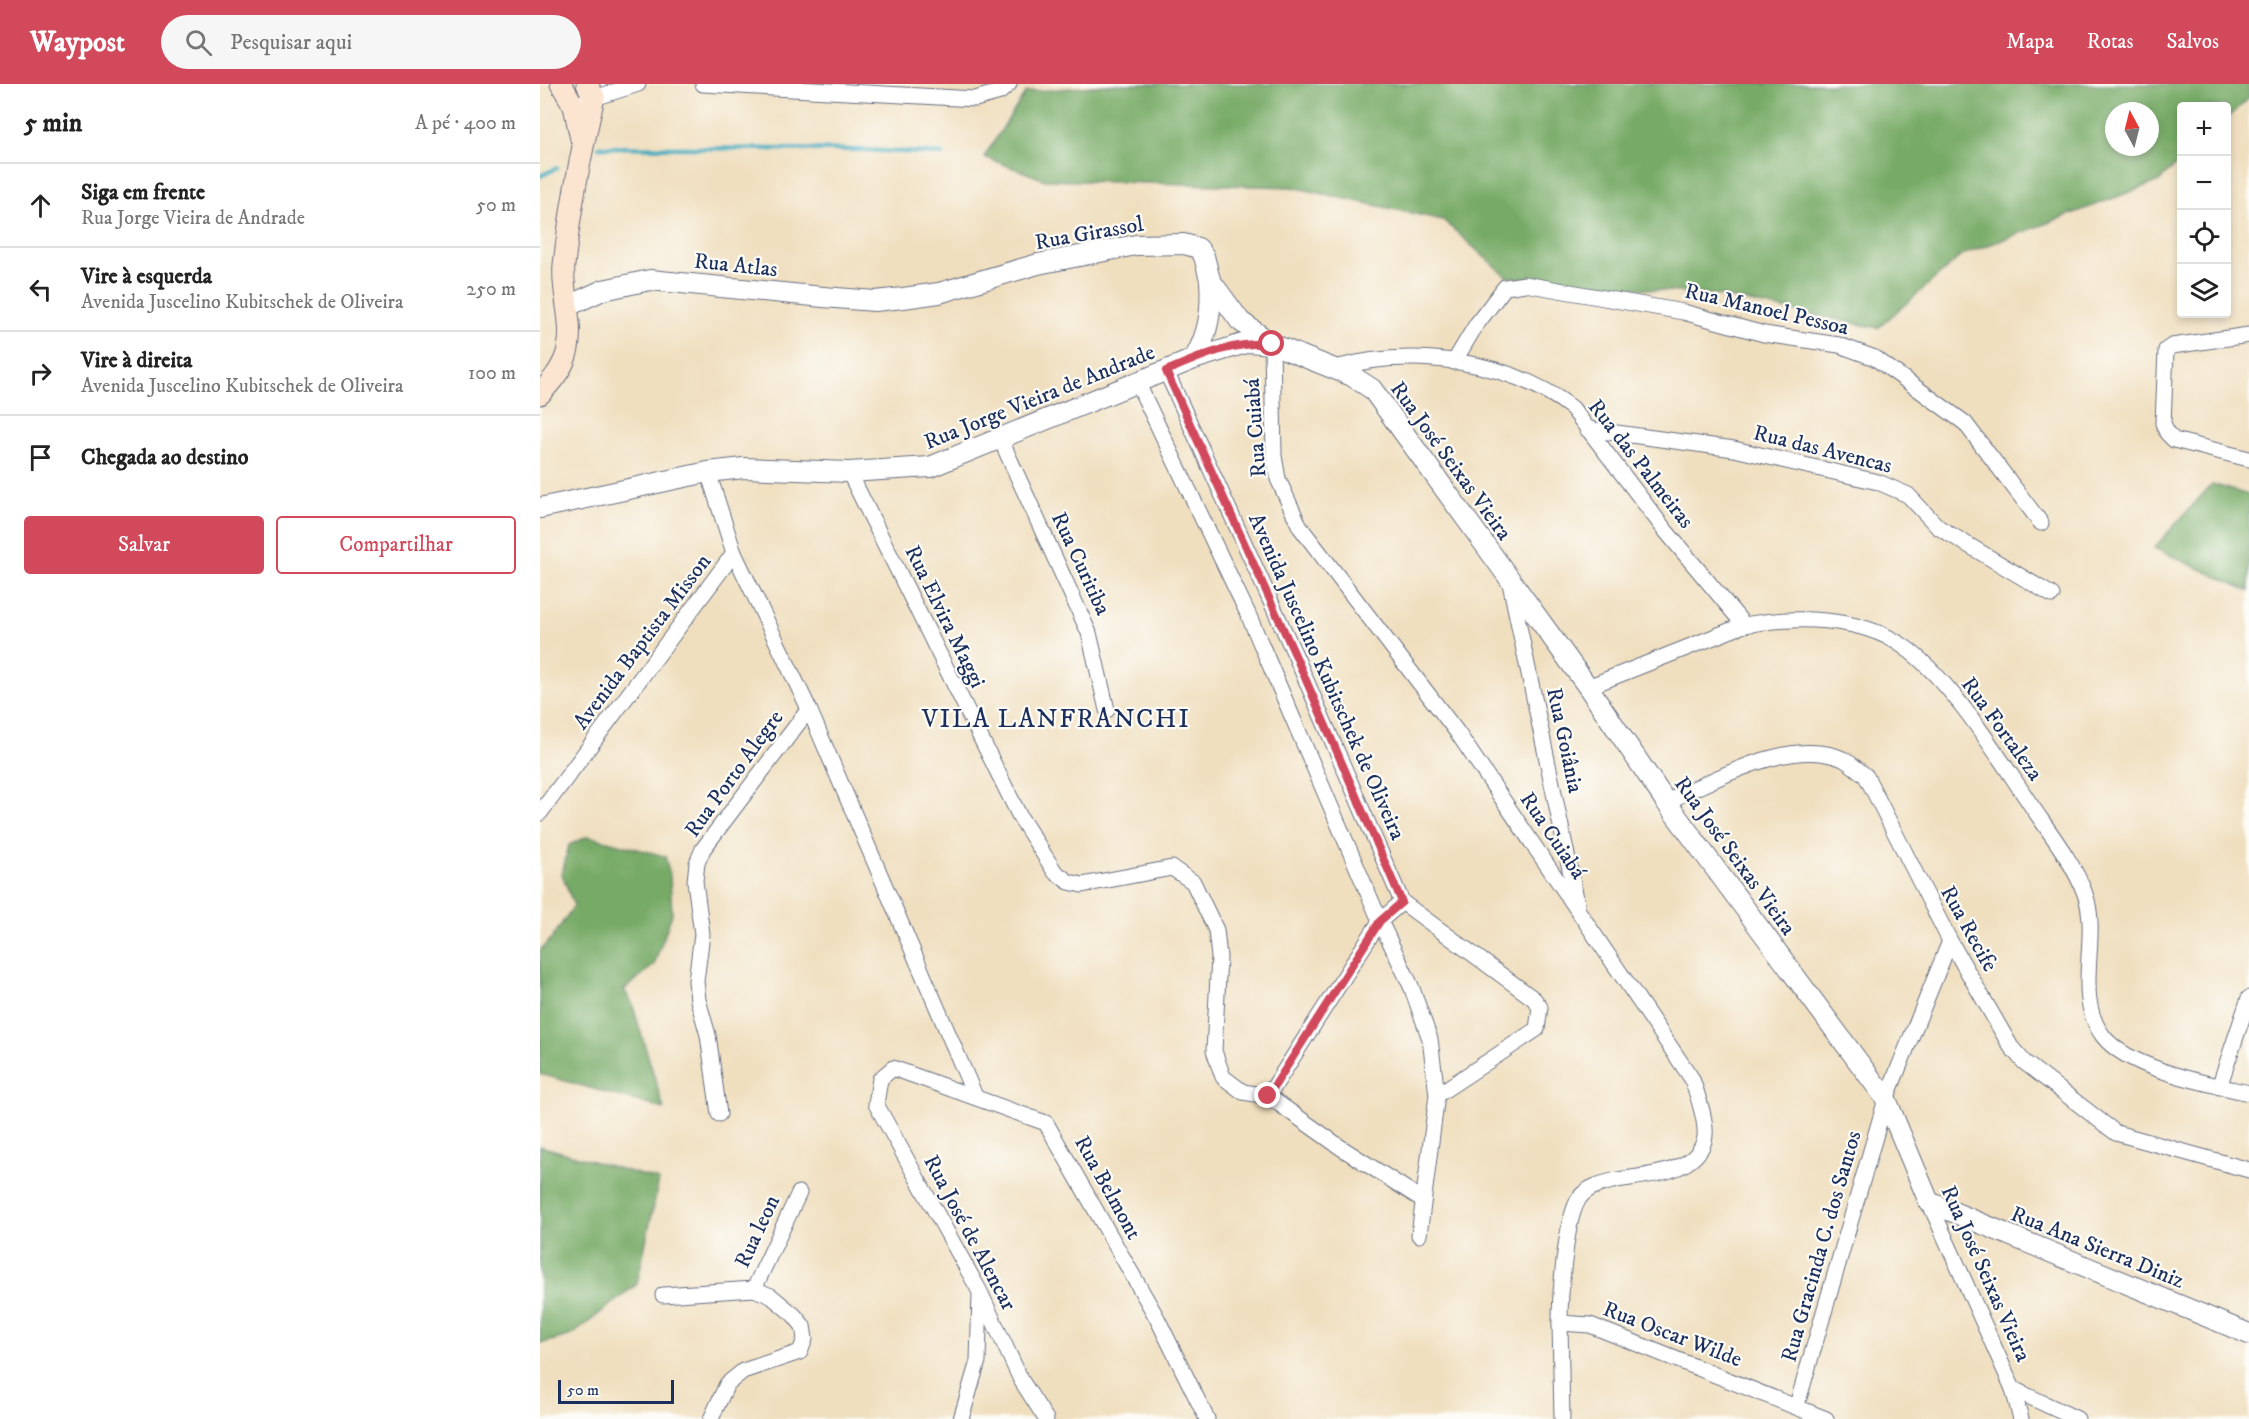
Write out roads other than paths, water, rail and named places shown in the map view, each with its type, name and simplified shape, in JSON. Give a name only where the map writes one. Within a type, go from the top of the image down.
[{"type":"main road","points":[[561,84],[574,106],[582,146]]},
{"type":"main road","points":[[540,394],[555,378],[566,356],[568,306],[564,268],[590,91]]},
{"type":"street","points":[[574,106],[590,91],[638,84]]},
{"type":"street","points":[[703,84],[975,99],[1000,92],[1009,84]]},
{"type":"street","name":"Rua Girassol","points":[[903,298],[939,293],[1038,264],[1156,243],[1184,244],[1198,248],[1204,256],[1210,280],[1240,321],[1272,344]]},
{"type":"street","name":"Rua Atlas","points":[[568,306],[603,290],[651,280],[865,300],[903,298]]},
{"type":"street","points":[[1194,359],[1209,325],[1210,280]]},
{"type":"street","name":"Rua Manoel Pessoa","points":[[1454,362],[1476,325],[1505,287],[1525,284],[1683,312],[1764,334],[1839,345],[1875,358],[1965,423],[2041,523]]},
{"type":"street","points":[[2249,335],[2172,346],[2166,350],[2163,423],[2167,433],[2174,440],[2249,459]]},
{"type":"street","name":"Rua Jorge Vieira de Andrade","points":[[540,508],[708,472],[744,468],[849,472],[930,467],[1001,440],[1194,359],[1229,346],[1249,342],[1272,344],[1335,368]]},
{"type":"street","name":"Rua Cuiabá","points":[[1272,344],[1274,456],[1278,479],[1287,503],[1317,551],[1457,732],[1579,910],[1692,1079],[1702,1109],[1705,1140],[1695,1157],[1673,1169],[1598,1184],[1580,1197],[1572,1218],[1560,1296],[1560,1323]]},
{"type":"street","name":"Rua das Palmeiras","points":[[1335,368],[1390,358],[1454,362],[1482,367],[1552,393],[1572,408],[1665,530],[1744,625]]},
{"type":"street","name":"Rua José Seixas Vieira","points":[[1335,368],[1372,389],[1588,687],[1666,802],[1886,1099],[1929,1202],[2013,1389],[2020,1419]]},
{"type":"street","name":"Avenida Juscelino Kubitschek de Oliveira","points":[[1166,371],[1271,601],[1402,902]]},
{"type":"street","points":[[1137,382],[1248,614],[1380,921],[1411,986],[1430,1039],[1437,1095],[1419,1235]]},
{"type":"street","name":"Rua das Avencas","points":[[1587,429],[1734,449],[1878,482],[1908,495],[1938,528],[2052,595]]},
{"type":"street","name":"Rua Curitiba","points":[[1001,440],[1089,633],[1107,710]]},
{"type":"street","points":[[708,472],[734,553],[808,709],[975,1096]]},
{"type":"street","name":"Rua Elvira Maggi","points":[[849,472],[1020,817],[1055,872],[1069,882],[1082,885],[1172,868],[1192,882],[1216,930],[1219,957],[1214,1051],[1223,1077],[1243,1092],[1268,1096]]},
{"type":"street","name":"Avenida Baptista Misson","points":[[540,813],[734,553]]},
{"type":"street","name":"Rua Goiânia","points":[[1509,580],[1579,910]]},
{"type":"street","points":[[1248,614],[1271,601]]},
{"type":"street","name":"Rua Fortaleza","points":[[1588,687],[1744,625],[1792,620],[1847,624],[1881,634],[1903,645],[1937,676],[1999,757],[2081,885],[2090,910],[2088,965],[2091,1009],[2103,1036],[2132,1060],[2219,1087],[2249,1093]]},
{"type":"street","name":"Rua Porto Alegre","points":[[719,1114],[708,1035],[698,1000],[696,981],[702,934],[695,881],[697,863],[703,849],[808,709]]},
{"type":"street","name":"Rua Recife","points":[[1666,802],[1714,780],[1781,756],[1818,752],[1844,760],[1866,776],[1950,941],[2018,1054],[2116,1133],[2249,1170]]},
{"type":"street","points":[[1423,1200],[1340,1147],[1268,1096],[1380,921],[1402,902],[1534,999],[1540,1008],[1537,1029],[1437,1095]]},
{"type":"street","name":"Rua Gracinda C. dos Santos","points":[[1797,1405],[1886,1099],[1950,941]]},
{"type":"street","points":[[2219,1087],[2249,998]]},
{"type":"street","name":"Rua Belmont","points":[[892,1068],[1046,1123],[1157,1318],[1207,1419]]},
{"type":"street","name":"Rua José de Alencar","points":[[892,1068],[880,1079],[876,1104],[980,1292],[1021,1380],[1046,1419]]},
{"type":"street","name":"Rua leon","points":[[754,1289],[798,1193]]},
{"type":"street","name":"Rua Ana Sierra Diniz","points":[[1929,1202],[2249,1334]]},
{"type":"street","points":[[663,1295],[754,1289],[771,1296],[804,1326],[805,1339],[800,1352],[743,1371],[727,1384],[711,1419]]},
{"type":"street","points":[[961,1419],[978,1361],[980,1292]]},
{"type":"street","points":[[1560,1323],[1562,1419]]},
{"type":"street","name":"Rua Oscar Wilde","points":[[1560,1323],[1590,1325],[1797,1405],[1826,1419]]},
{"type":"street","points":[[2013,1389],[2077,1419]]},
{"type":"waterway","points":[[599,147],[864,150],[943,154]]},
{"type":"waterway","points":[[540,176],[557,168]]},
{"type":"district","name":"VILA LANFRANCHI","points":[[1056,718]]}]
